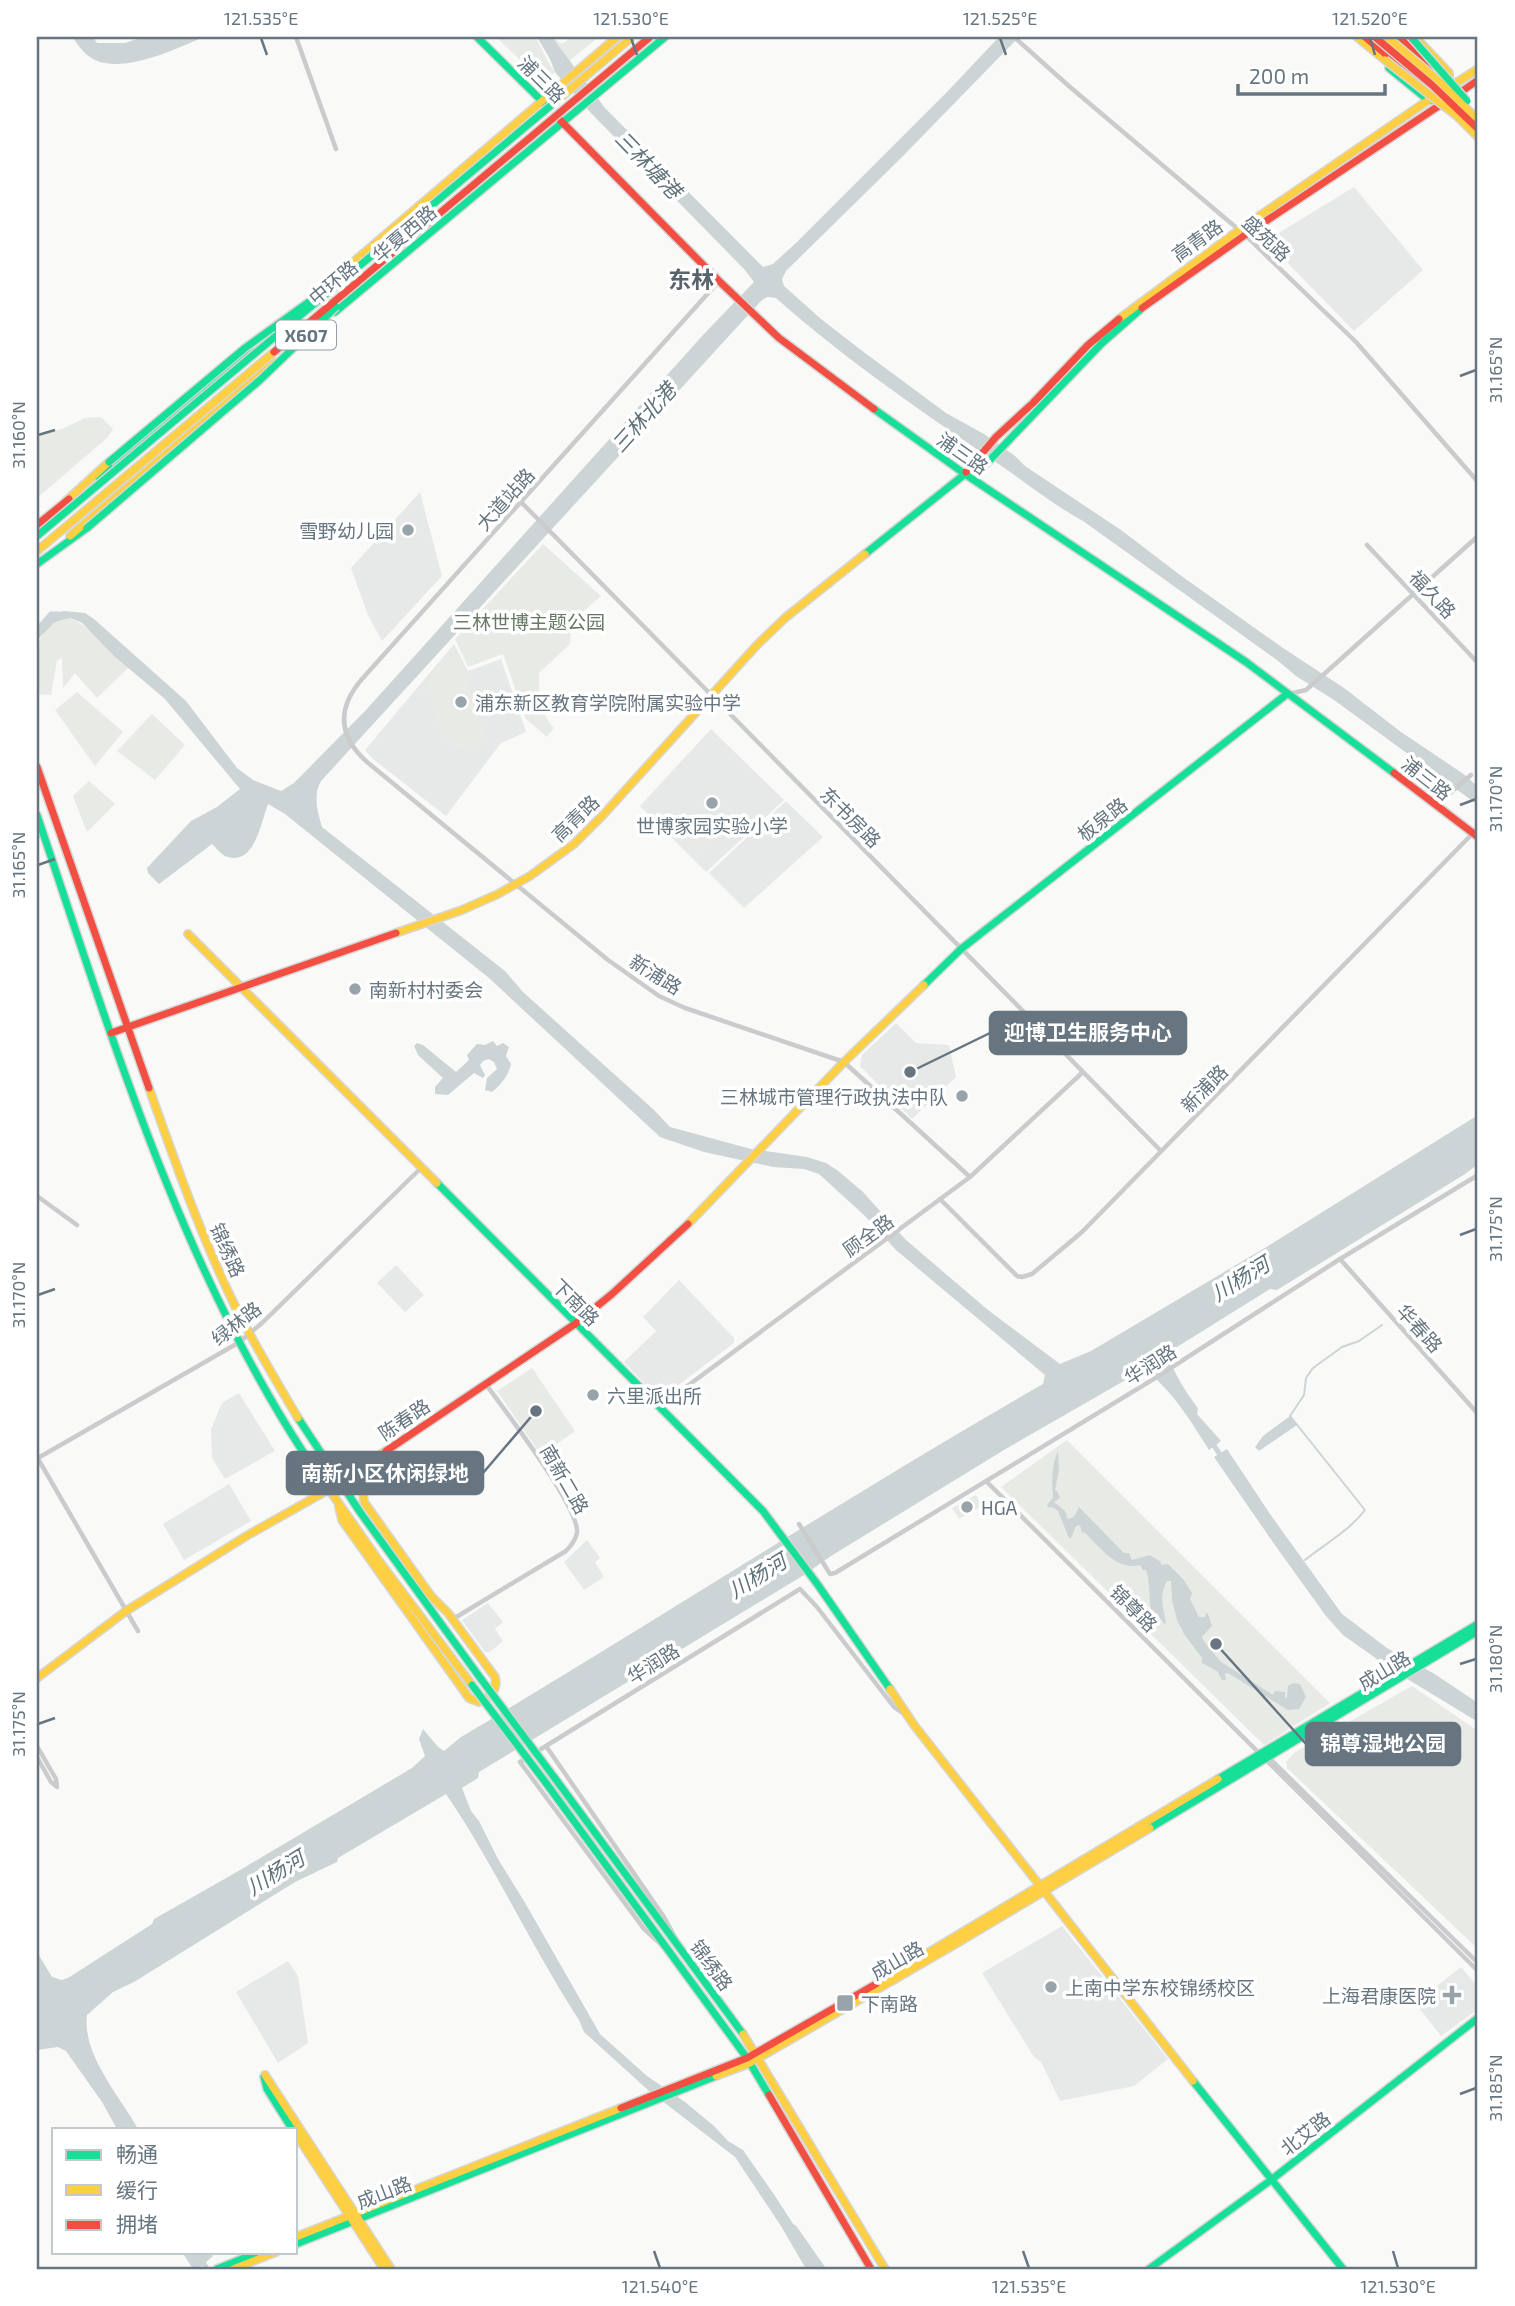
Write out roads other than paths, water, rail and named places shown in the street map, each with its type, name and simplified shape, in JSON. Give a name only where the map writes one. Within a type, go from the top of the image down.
[{"type":"main road","name":"浦三路","points":[[477,37],[719,281],[823,373],[965,474],[1245,662],[1476,833]]},
{"type":"main road","name":"华夏西路","points":[[37,525],[208,386],[617,37]]},
{"type":"main road","name":"中环路","points":[[37,536],[632,37]]},
{"type":"main road","name":"中环路","points":[[37,551],[650,37]]},
{"type":"main road","name":"华夏西路","points":[[37,564],[258,375],[665,37]]},
{"type":"main road","points":[[1354,37],[1429,100],[1457,93],[1462,95],[1466,104]]},
{"type":"main road","points":[[1354,37],[1478,133]]},
{"type":"main road","points":[[1365,37],[1436,95]]},
{"type":"main road","points":[[1375,37],[1432,85],[1478,133]]},
{"type":"main road","points":[[1387,37],[1478,117]]},
{"type":"main road","points":[[1399,37],[1478,117]]},
{"type":"main road","points":[[1413,37],[1449,73],[1478,133]]},
{"type":"main road","points":[[1413,37],[1478,117]]},
{"type":"main road","name":"高青路","points":[[111,1033],[481,902],[516,885],[553,861],[588,831],[785,618],[965,474],[986,463],[1111,334],[1242,232],[1436,95],[1457,93],[1478,69]]},
{"type":"main road","name":"高青路","points":[[965,474],[996,437],[1033,403],[1088,345],[1160,286],[1478,80]]},
{"type":"main road","points":[[1457,93],[1478,117]]},
{"type":"main road","points":[[65,502],[242,348],[358,269]]},
{"type":"main road","points":[[37,564],[87,528],[260,380],[311,332],[364,276]]},
{"type":"main road","name":"板泉路","points":[[761,1149],[844,1062],[961,948],[1287,694]]},
{"type":"main road","name":"锦绣路","points":[[37,767],[184,1188],[250,1334],[290,1408],[338,1483],[758,2055],[885,2269]]},
{"type":"main road","name":"锦绣路","points":[[37,817],[111,1033],[169,1191],[199,1265],[238,1343],[328,1490],[749,2061],[872,2269]]},
{"type":"main road","name":"下南路","points":[[188,934],[769,1519],[909,1718],[1343,2269]]},
{"type":"main road","name":"陈春路","points":[[37,1678],[126,1611],[248,1535],[328,1490],[575,1324],[646,1264],[761,1149]]},
{"type":"main road","name":"锦绣路","points":[[338,1504],[342,1520],[469,1698],[479,1702],[485,1700],[495,1691],[495,1676],[453,1619],[431,1597],[364,1502],[360,1493],[361,1485],[371,1461]]},
{"type":"main road","name":"成山路","points":[[1420,1663],[1478,1624]]},
{"type":"main road","name":"成山路","points":[[298,2236],[749,2061],[1478,1630]]},
{"type":"main road","name":"北艾路","points":[[1149,2269],[1271,2180],[1478,2018]]},
{"type":"main road","points":[[291,2128],[267,2089],[265,2075],[297,2128]]},
{"type":"main road","points":[[298,2129],[384,2269]]},
{"type":"main road","points":[[298,2137],[391,2269]]},
{"type":"main road","name":"成山路","points":[[298,2243],[352,2217]]},
{"type":"main road","points":[[230,2267],[255,2254]]},
{"type":"main road","points":[[217,2269],[270,2254]]},
{"type":"street","points":[[296,37],[336,149]]},
{"type":"street","name":"盛苑路","points":[[1016,39],[1242,232],[1356,342],[1478,482]]},
{"type":"street","name":"大道站路","points":[[353,748],[345,729],[345,706],[356,686],[719,281]]},
{"type":"street","name":"东书房路","points":[[521,502],[1161,1151]]},
{"type":"street","name":"板泉路","points":[[1287,694],[1306,690],[1478,536]]},
{"type":"street","name":"福久路","points":[[1367,545],[1477,662]]},
{"type":"street","name":"新浦路","points":[[353,748],[608,960],[659,996],[685,1008],[844,1062],[970,1177]]},
{"type":"street","points":[[1436,805],[1471,775]]},
{"type":"street","name":"新浦路","points":[[940,1199],[1017,1276],[1027,1276],[1074,1239],[1476,833]]},
{"type":"street","name":"顾全路","points":[[658,1407],[970,1177],[1083,1072]]},
{"type":"street","name":"绿林路","points":[[138,1631],[37,1457],[250,1334],[421,1168]]},
{"type":"street","name":"华润路","points":[[799,1524],[830,1574],[835,1573],[1178,1364],[1340,1259],[1478,1175]]},
{"type":"street","points":[[37,1196],[77,1224]]},
{"type":"street","name":"华春路","points":[[1340,1259],[1478,1415]]},
{"type":"street","name":"南新二路","points":[[453,1619],[566,1551],[577,1533],[575,1522],[552,1479],[485,1383]]},
{"type":"street","name":"锦尊路","points":[[986,1482],[1478,1963]]},
{"type":"street","name":"华润路","points":[[674,1957],[644,1929],[520,1762],[800,1589]]},
{"type":"street","name":"下南路","points":[[800,1589],[894,1707],[909,1718]]},
{"type":"street","points":[[37,1746],[56,1779],[57,1787],[51,1782],[37,1757]]},
{"type":"street","points":[[546,1746],[664,1917],[683,1952]]},
{"type":"street","name":"锦尊路","points":[[1265,1756],[1478,1971]]},
{"type":"water","points":[[72,37],[93,37],[97,43],[125,43],[143,37],[204,37],[147,59],[116,64],[90,57]]},
{"type":"water","points":[[537,37],[552,37],[605,108],[763,267],[773,264],[797,242],[999,37],[1019,37],[786,271],[782,279],[784,286],[821,319],[946,413],[984,434],[1025,466],[1121,530],[1180,575],[1465,775],[1478,787],[1478,805],[1083,521],[887,386],[830,344],[776,298],[767,297],[321,781],[317,803],[322,827],[505,971],[523,992],[670,1127],[751,1149],[807,1157],[826,1163],[863,1192],[906,1240],[988,1310],[1060,1364],[1091,1351],[1263,1249],[1478,1115],[1478,1164],[1465,1174],[1277,1290],[1270,1289],[1169,1352],[1184,1389],[1198,1408],[1197,1414],[1221,1441],[1209,1450],[1182,1409],[1158,1381],[1149,1373],[1129,1378],[1004,1450],[479,1772],[478,1778],[462,1788],[471,1811],[600,2034],[647,2076],[685,2102],[728,2141],[743,2150],[821,2269],[806,2269],[735,2157],[648,2090],[584,2032],[481,1849],[446,1794],[338,1858],[337,1862],[295,1882],[134,1982],[113,1992],[87,2015],[90,2045],[96,2060],[137,2128],[116,2128],[102,2102],[66,2051],[58,2047],[37,2050],[37,1952],[52,1977],[62,1980],[68,1978],[152,1924],[154,1919],[412,1768],[425,1756],[419,1739],[423,1729],[444,1751],[461,1737],[1043,1384],[1045,1375],[896,1250],[865,1216],[819,1174],[704,1152],[660,1137],[489,978],[285,814],[268,804],[255,841],[243,855],[235,858],[225,856],[212,844],[159,884],[148,873],[147,868],[191,821],[217,807],[240,789],[165,699],[114,656],[82,623],[71,618],[54,623],[37,640],[37,631],[51,614],[64,611],[85,613],[186,701],[237,768],[253,780],[281,791],[294,783],[366,710],[703,335],[754,282],[590,112],[555,72]]},
{"type":"water","points":[[493,1041],[497,1046],[503,1043],[509,1047],[506,1056],[511,1064],[502,1083],[492,1092],[485,1090],[487,1078],[497,1069],[489,1059],[480,1065],[485,1075],[483,1078],[474,1073],[448,1095],[435,1094],[435,1087],[443,1078],[418,1055],[414,1046],[417,1043],[423,1045],[456,1072],[469,1060],[467,1055],[477,1044],[485,1045]]},
{"type":"water","points":[[1290,1416],[1297,1425],[1259,1451],[1255,1447],[1263,1436]]},
{"type":"water","points":[[1227,1449],[1342,1614],[1387,1648],[1433,1673],[1478,1703],[1478,1722],[1391,1669],[1343,1635],[1326,1616],[1214,1457]]},
{"type":"water","points":[[1058,1451],[1059,1470],[1055,1490],[1060,1498],[1054,1502],[1065,1511],[1068,1519],[1074,1517],[1079,1507],[1124,1553],[1129,1553],[1132,1560],[1150,1555],[1161,1562],[1161,1565],[1168,1564],[1192,1593],[1190,1599],[1199,1617],[1208,1614],[1212,1626],[1202,1637],[1221,1662],[1273,1695],[1275,1691],[1285,1692],[1287,1698],[1288,1686],[1293,1683],[1300,1684],[1306,1697],[1299,1709],[1288,1710],[1228,1673],[1225,1674],[1226,1680],[1222,1680],[1217,1671],[1202,1663],[1202,1658],[1177,1620],[1171,1581],[1167,1581],[1163,1591],[1166,1623],[1164,1624],[1159,1616],[1161,1625],[1150,1618],[1155,1612],[1151,1611],[1146,1570],[1140,1565],[1131,1566],[1116,1561],[1082,1533],[1080,1525],[1076,1526],[1069,1538],[1058,1511],[1047,1505],[1053,1498],[1053,1469]]},
{"type":"water","points":[[183,2254],[213,2256],[198,2269],[193,2269]]},
{"type":"waterway","points":[[37,630],[51,614],[58,614]]},
{"type":"waterway","points":[[1305,1560],[1344,1531],[1365,1510],[1290,1416],[1304,1395],[1306,1378],[1313,1368],[1342,1347],[1359,1341],[1382,1325]]},
{"type":"waterway","points":[[1211,1441],[1223,1459]]},
{"type":"waterway","points":[[793,2229],[821,2269]]},
{"type":"waterway","points":[[198,2254],[207,2269]]},
{"type":"place","name":"雪野幼儿园","points":[[408,530]]},
{"type":"place","name":"浦东新区教育学院附属实验中学","points":[[461,702]]},
{"type":"place","name":"世博家园实验小学","points":[[712,803]]},
{"type":"place","name":"南新村村委会","points":[[355,989]]},
{"type":"place","name":"迎博卫生服务中心","points":[[910,1072]]},
{"type":"place","name":"三林城市管理行政执法中队","points":[[962,1096]]},
{"type":"place","name":"六里派出所","points":[[593,1395]]},
{"type":"place","name":"南新小区休闲绿地","points":[[536,1411]]},
{"type":"place","name":"HGA","points":[[967,1507]]},
{"type":"place","name":"锦尊湿地公园","points":[[1216,1644]]},
{"type":"place","name":"上南中学东校锦绣校区","points":[[1051,1987]]},
{"type":"place","name":"上海君康医院","points":[[1452,1995]]},
{"type":"place","name":"下南路","points":[[845,2003]]},
{"type":"district","name":"东林","points":[[691,279]]},
{"type":"water label","name":"三林塘港","points":[[649,164]]},
{"type":"water label","name":"三林北港","points":[[643,417]]},
{"type":"water label","name":"川杨河","points":[[1240,1278]]},
{"type":"water label","name":"川杨河","points":[[757,1575]]},
{"type":"water label","name":"川杨河","points":[[275,1872]]},
{"type":"park label","name":"三林世博主题公园","points":[[529,621]]}]
